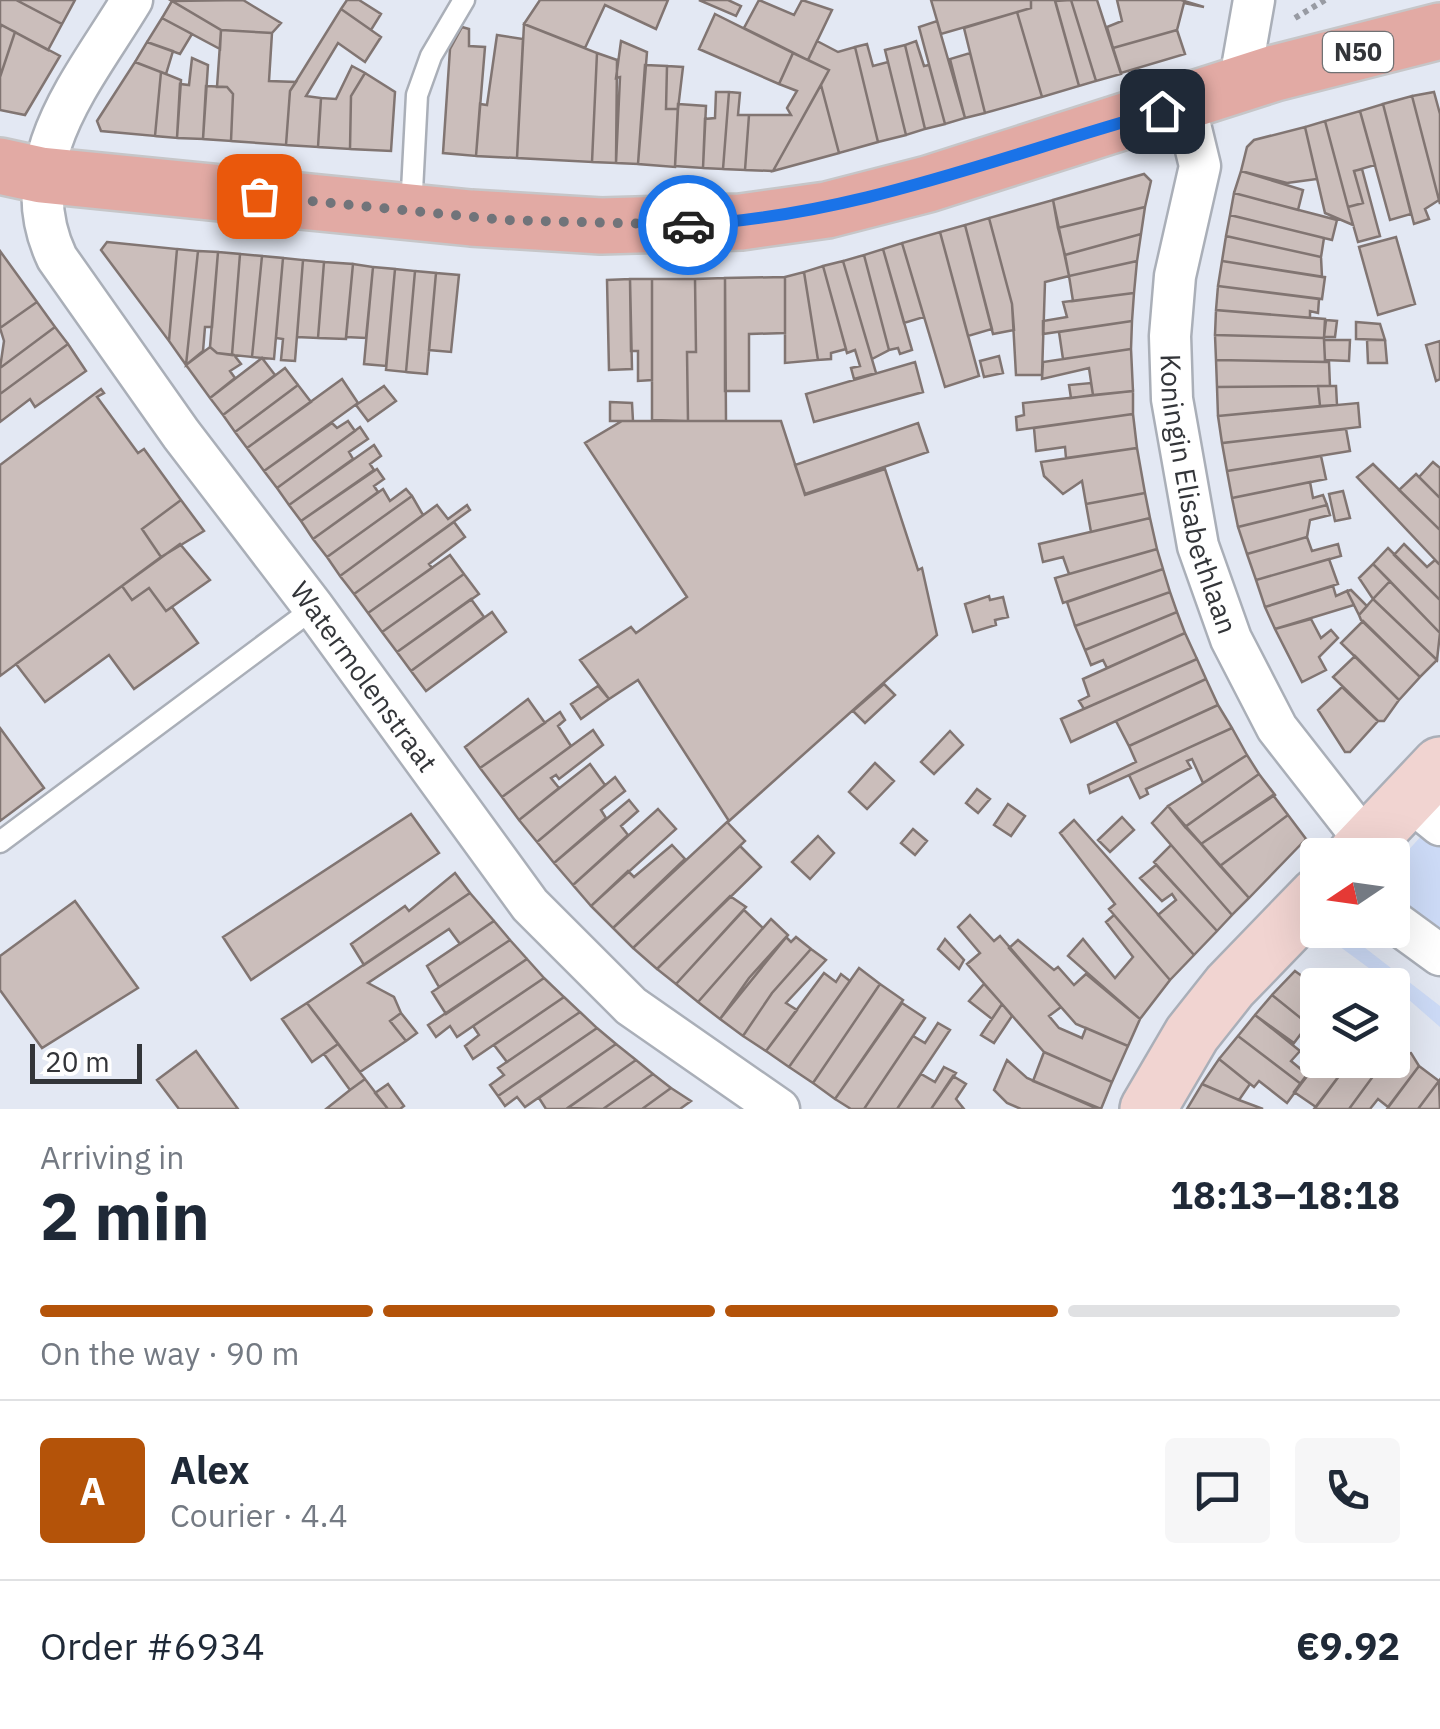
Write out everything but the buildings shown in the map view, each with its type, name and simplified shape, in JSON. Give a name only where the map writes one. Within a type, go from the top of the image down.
[{"type":"main road","name":"N50","points":[[1257,79],[1318,42],[1430,0]]},
{"type":"main road","name":"N50","points":[[20,170],[411,212],[617,226],[776,217],[828,210],[928,184],[1257,79],[1440,31]]},
{"type":"street","points":[[20,170],[48,144],[132,0]]},
{"type":"street","points":[[1254,0],[1257,79]]},
{"type":"street","name":"Koningin Elisabethlaan","points":[[1186,104],[1200,166],[1174,276],[1170,336],[1172,399],[1198,546],[1232,639],[1277,728],[1352,838]]},
{"type":"street","name":"Watermolenstraat","points":[[20,170],[57,258],[181,434],[314,608],[530,905],[631,1006],[779,1109]]},
{"type":"street","points":[[1374,838],[1429,796]]},
{"type":"street","points":[[1148,1109],[1192,1034],[1230,986],[1300,914]]},
{"type":"street","points":[[1410,933],[1440,955]]},
{"type":"lane","points":[[411,212],[416,95],[431,56],[464,0]]},
{"type":"lane","points":[[0,842],[314,608]]},
{"type":"shaded area","points":[[1425,832],[1440,844],[1440,931],[1410,907],[1410,848]]},
{"type":"shaded area","points":[[1342,948],[1365,948],[1391,968],[1369,968]]},
{"type":"shaded area","points":[[1410,983],[1440,1006],[1440,1027],[1410,1001]]},
{"type":"way so far","points":[[259,196],[504,220],[600,226],[688,225]]},
{"type":"route","points":[[688,225],[828,210],[928,184],[1162,111]]}]
